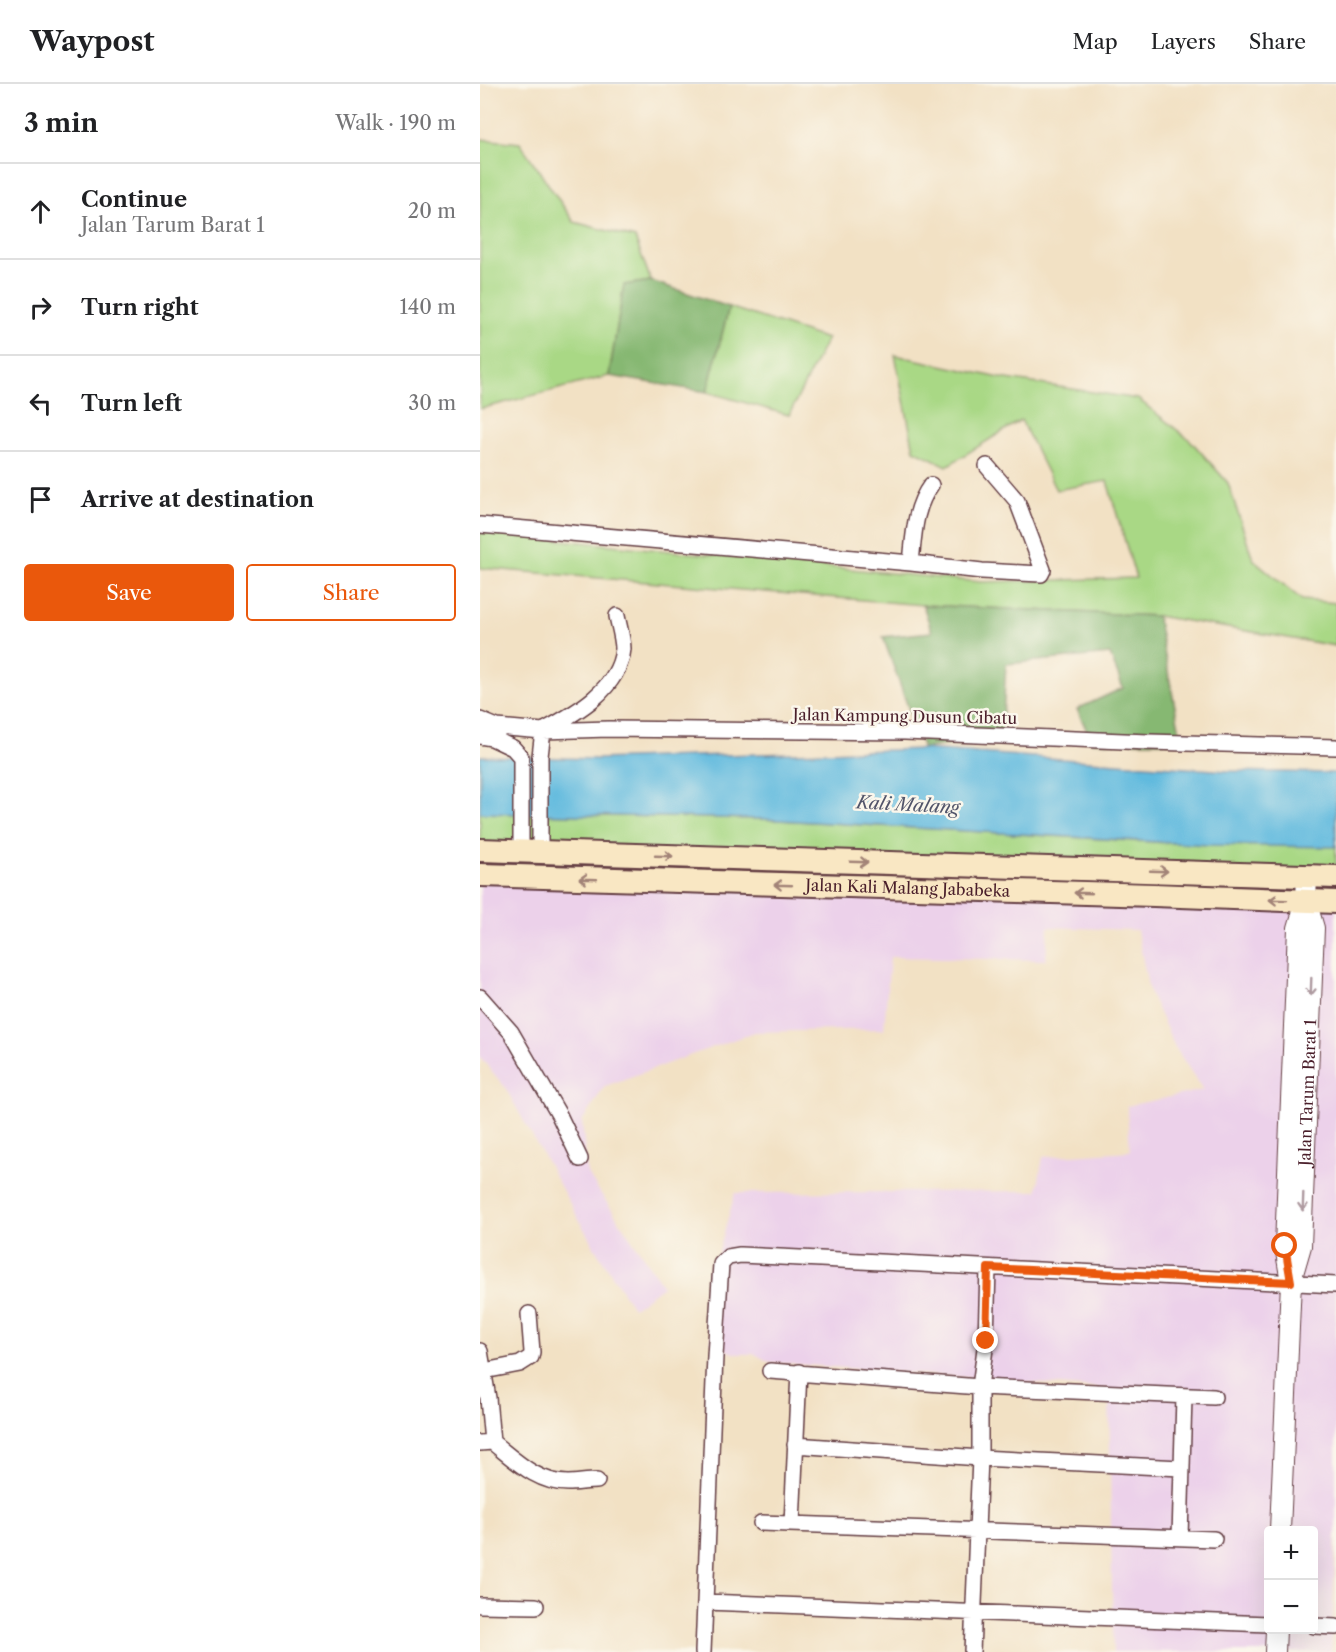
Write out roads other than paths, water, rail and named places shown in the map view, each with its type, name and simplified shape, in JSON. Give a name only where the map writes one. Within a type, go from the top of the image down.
[{"type":"main road","name":"Jalan Kali Malang Jababeka","points":[[480,850],[534,847],[1336,877]]},
{"type":"main road","name":"Jalan Kali Malang Jababeka","points":[[480,875],[1336,902]]},
{"type":"street","points":[[480,525],[911,562],[982,571],[1041,574],[1042,570],[1017,501],[987,465]]},
{"type":"street","points":[[911,562],[919,505],[931,485]]},
{"type":"street","points":[[534,847],[543,731],[590,703],[617,669],[623,648],[617,616]]},
{"type":"street","points":[[480,720],[489,733],[513,748],[521,756],[520,823],[534,847]]},
{"type":"street","name":"Jalan Kampung Dusun Cibatu","points":[[489,733],[609,729],[906,732],[1336,747]]},
{"type":"street","name":"Jalan Tarum Barat 1","points":[[1280,1526],[1291,1282],[1301,1246],[1314,928],[1306,901],[1307,876]]},
{"type":"street","points":[[480,997],[511,1032],[559,1115],[580,1159]]},
{"type":"street","points":[[703,1652],[715,1356],[721,1264],[728,1257],[740,1255],[1336,1284]]},
{"type":"street","points":[[972,1652],[978,1530],[981,1387],[986,1341],[988,1268]]},
{"type":"street","points":[[483,1371],[520,1364],[531,1358],[529,1314]]},
{"type":"street","points":[[480,1351],[486,1443],[542,1478],[566,1483],[597,1480]]},
{"type":"street","points":[[770,1371],[981,1387],[1214,1397]]},
{"type":"street","points":[[792,1524],[799,1372]]},
{"type":"street","points":[[1180,1537],[1184,1397]]},
{"type":"street","points":[[795,1445],[980,1458],[1181,1468]]},
{"type":"street","points":[[761,1523],[1214,1539]]},
{"type":"street","points":[[706,1602],[1264,1624]]},
{"type":"street","points":[[480,1605],[536,1606]]},
{"type":"street","points":[[1318,1626],[1336,1627]]},
{"type":"street","points":[[1275,1652],[1276,1634]]},
{"type":"water","name":"Kali Malang","points":[[923,749],[1228,771],[1336,773],[1336,847],[1208,845],[761,819],[480,813],[480,756],[596,759]]}]
